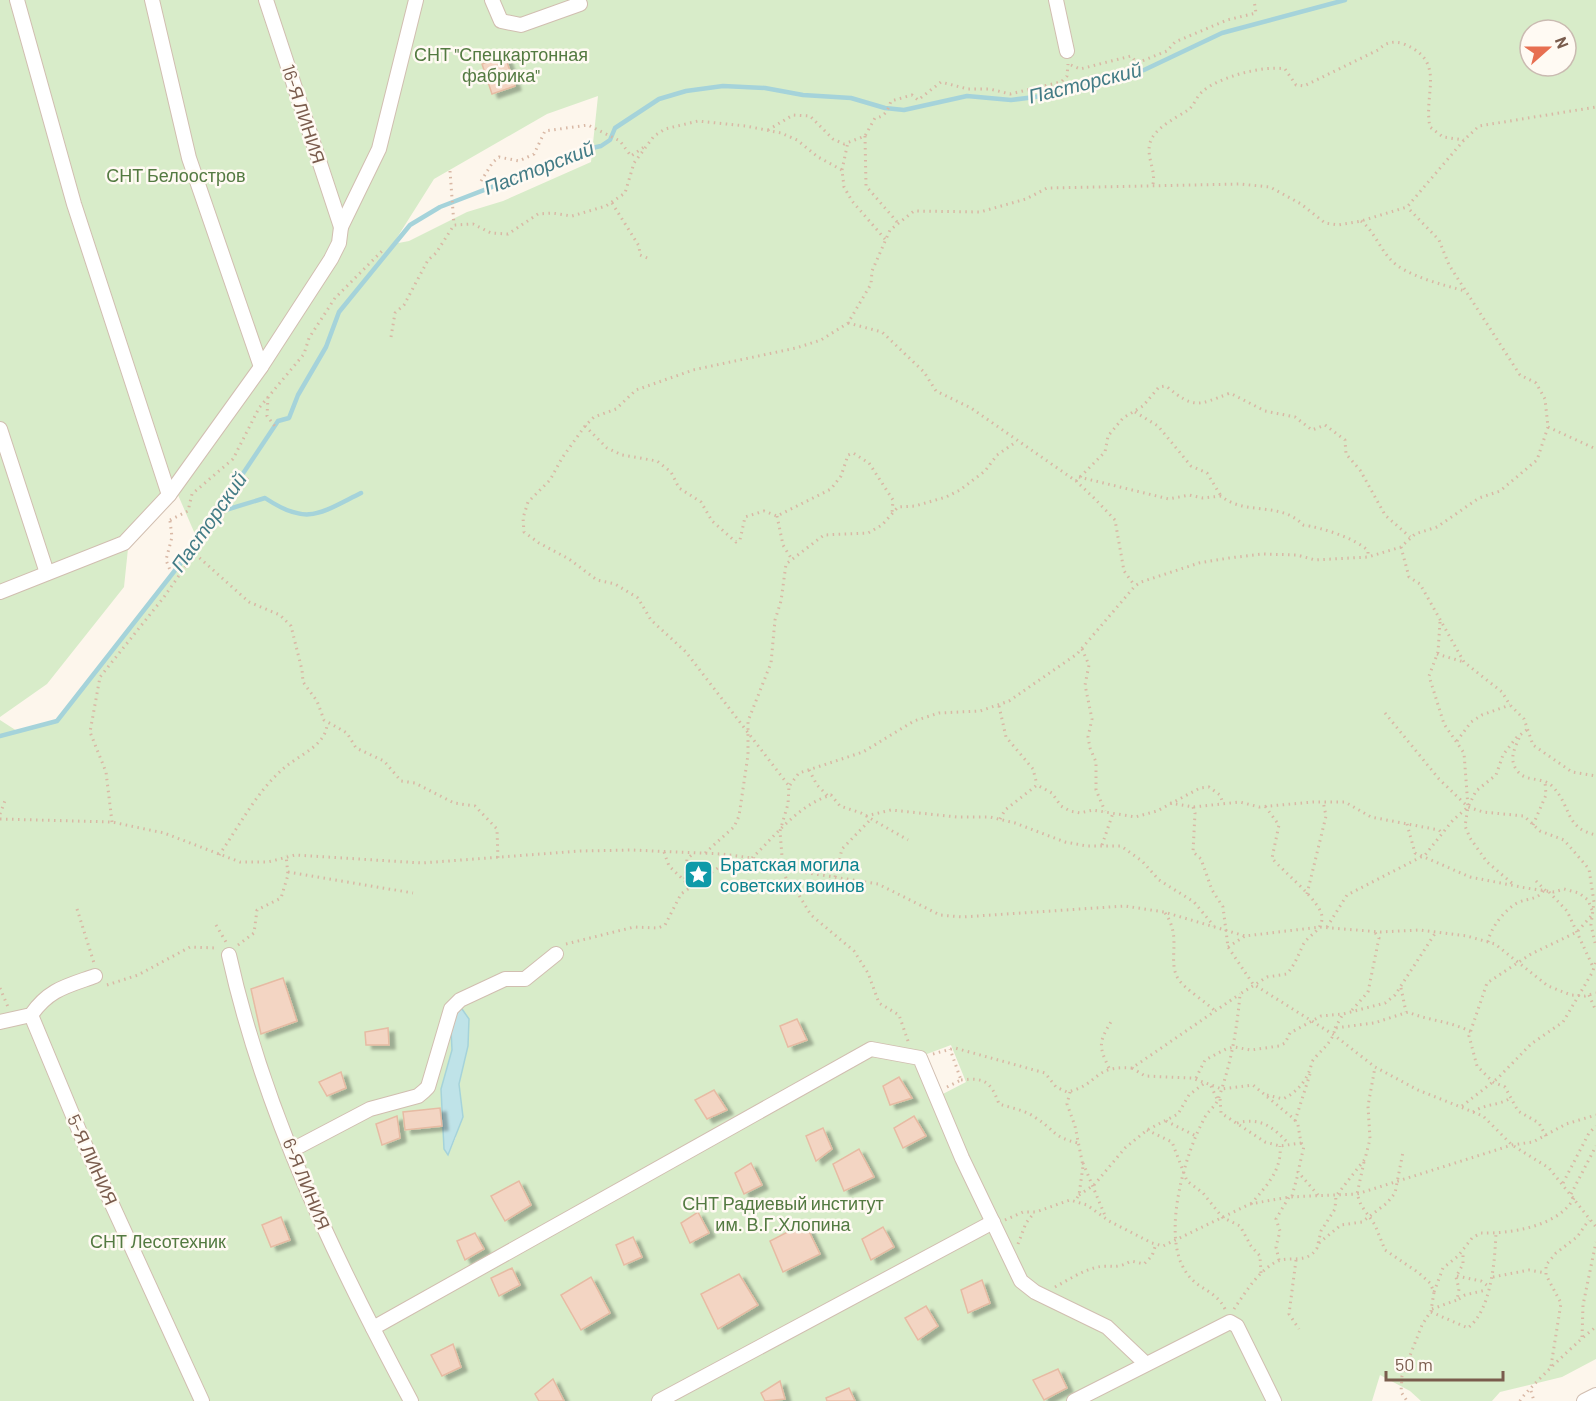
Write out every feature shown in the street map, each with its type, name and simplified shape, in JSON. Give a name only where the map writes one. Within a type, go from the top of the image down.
[{"type":"street","points":[[17,0],[74,204],[169,495]]},
{"type":"street","points":[[152,0],[189,158],[261,367]]},
{"type":"street","name":"16-Я ЛИНИЯ","points":[[266,0],[341,227]]},
{"type":"street","points":[[0,592],[124,543],[169,495],[261,367],[331,259],[339,243],[341,227],[379,149],[416,0]]},
{"type":"street","points":[[492,0],[501,21],[512,25],[521,25],[580,4]]},
{"type":"street","points":[[1056,0],[1068,58]]},
{"type":"street","points":[[0,429],[47,573]]},
{"type":"street","points":[[292,1150],[370,1109],[418,1096],[428,1087],[451,1009],[460,1000],[505,979],[525,979],[556,954]]},
{"type":"street","name":"6-Я ЛИНИЯ","points":[[229,955],[250,1044],[336,1258],[411,1401]]},
{"type":"street","points":[[6,1019],[31,1015],[40,1001],[51,992],[95,976]]},
{"type":"street","name":"5-Я ЛИНИЯ","points":[[31,1015],[88,1152],[202,1401]]},
{"type":"street","points":[[373,1328],[872,1049],[919,1058],[1021,1281],[1035,1292],[1107,1327],[1145,1363]]},
{"type":"street","points":[[659,1401],[993,1222]]},
{"type":"street","points":[[1074,1401],[1229,1320],[1238,1328],[1274,1401]]},
{"type":"street","points":[[1584,1401],[1596,1395]]},
{"type":"path","points":[[1068,58],[1080,69],[1131,56],[1137,63],[1144,62],[1167,51],[1175,42],[1227,20],[1256,13],[1254,0]]},
{"type":"path","points":[[1153,184],[1155,173],[1151,162],[1150,144],[1156,133],[1190,109],[1200,93],[1219,79],[1272,67],[1285,69],[1296,85],[1304,86],[1378,50],[1384,44],[1393,42],[1418,50],[1426,58],[1431,86],[1428,116],[1430,127],[1443,137],[1464,140]]},
{"type":"path","points":[[897,223],[866,186],[865,136],[875,118],[880,118],[888,111],[891,101],[912,95],[918,100],[941,82],[1010,94],[1060,82],[1067,76],[1068,58]]},
{"type":"path","points":[[789,786],[686,652],[651,620],[638,598],[615,584],[597,580],[570,559],[539,543],[524,532],[524,518],[528,502],[550,480],[561,458],[594,417],[616,409],[636,390],[723,362],[796,348],[821,340],[848,323],[871,284],[872,271],[885,239],[897,223],[914,211],[980,212],[1026,199],[1047,188],[1153,184],[1270,187],[1301,204],[1324,223],[1338,225],[1361,221],[1407,207],[1464,140],[1479,126],[1596,107]]},
{"type":"path","points":[[768,130],[793,115],[810,116],[833,139],[848,142],[865,136]]},
{"type":"path","points":[[454,225],[473,224],[491,233],[508,234],[538,214],[585,215],[612,203],[628,188],[634,163],[660,131],[698,121],[768,130],[797,140],[818,157],[843,170]]},
{"type":"path","points":[[481,181],[499,157],[519,160],[534,154],[541,135],[552,128],[588,125],[620,141],[631,156],[646,146]]},
{"type":"path","points":[[848,142],[843,170],[844,187],[852,201],[885,239]]},
{"type":"path","points":[[391,337],[395,313],[404,305],[428,260],[436,253],[454,225],[450,171]]},
{"type":"path","points":[[612,203],[639,246],[640,255],[650,259]]},
{"type":"path","points":[[1296,1123],[1266,1094],[1253,1085],[1229,1090],[1196,1078],[1145,1076],[1132,1068],[1109,1068],[1100,1071],[1082,1089],[1070,1092],[1056,1087],[1045,1073],[950,1049],[919,1058],[899,1015],[879,1003],[868,973],[854,951],[811,915],[797,892],[788,884],[783,869],[780,831],[788,804],[789,786],[799,773],[863,752],[914,722],[939,714],[980,711],[1010,701],[1082,648],[1093,631],[1135,586],[1199,564],[1229,558],[1262,554],[1297,555],[1315,560],[1368,557],[1401,547],[1411,537],[1437,527],[1479,498],[1500,491],[1537,460],[1548,427],[1545,399],[1536,383],[1520,375],[1449,265],[1439,240],[1407,207]]},
{"type":"path","points":[[1361,221],[1368,227],[1391,261],[1428,280],[1465,291]]},
{"type":"path","points":[[170,520],[188,511],[192,494],[233,459],[259,408],[304,354],[309,338],[334,298],[384,249]]},
{"type":"path","points":[[848,323],[882,332],[924,372],[936,391],[971,408],[1016,442],[1077,479],[1114,520],[1124,571],[1135,586]]},
{"type":"path","points":[[1077,479],[1105,452],[1108,436],[1123,417],[1134,412],[1152,392],[1160,387],[1166,386],[1185,402],[1204,403],[1230,393],[1264,411],[1295,417],[1312,430],[1325,425],[1345,440],[1346,454],[1360,470],[1385,515],[1411,537]]},
{"type":"path","points":[[268,397],[267,416],[277,429]]},
{"type":"path","points":[[1134,412],[1158,426],[1191,466],[1207,473],[1221,496],[1231,504],[1296,517],[1303,525],[1317,526],[1343,538],[1360,542],[1368,551],[1368,557]]},
{"type":"path","points":[[585,426],[607,448],[622,455],[657,461],[671,471],[679,488],[701,502],[712,521],[736,542],[740,540],[745,517],[764,511],[777,516],[831,489],[840,476],[848,455],[853,453],[869,464],[893,500],[892,515]]},
{"type":"path","points":[[1548,427],[1596,449]]},
{"type":"path","points":[[705,853],[734,827],[740,816],[748,754],[748,721],[771,663],[775,620],[784,584],[786,564],[791,558],[824,536],[868,533],[882,525],[904,505],[915,506],[960,490],[986,471],[997,455],[1016,442]]},
{"type":"path","points":[[112,822],[106,772],[90,732],[100,677],[195,554],[249,476]]},
{"type":"path","points":[[1077,479],[1169,499],[1189,495],[1203,498],[1221,496]]},
{"type":"path","points":[[167,513],[172,537],[166,560],[170,570]]},
{"type":"path","points":[[777,516],[783,545],[791,558]]},
{"type":"path","points":[[1401,547],[1409,577],[1420,584],[1464,662],[1502,692],[1510,705],[1524,719],[1533,745],[1572,772],[1596,776]]},
{"type":"path","points":[[195,554],[249,602],[280,615],[291,626],[303,670],[303,682],[317,701],[324,720],[347,733],[356,747],[384,761],[401,781],[415,783],[454,803],[476,806],[497,829],[498,859]]},
{"type":"path","points":[[1440,622],[1437,654],[1429,676],[1431,689],[1444,724],[1464,753],[1468,807],[1465,826],[1470,838],[1494,870],[1513,884]]},
{"type":"path","points":[[1082,648],[1089,665],[1085,685],[1092,719],[1088,737],[1096,762],[1096,790],[1105,812]]},
{"type":"path","points":[[1437,654],[1464,662]]},
{"type":"path","points":[[1457,741],[1471,722],[1482,714],[1510,705]]},
{"type":"path","points":[[999,706],[1006,737],[1033,769],[1038,785],[1052,793],[1061,806],[1070,810],[1080,813],[1093,810],[1134,817],[1145,816],[1200,788],[1209,787],[1220,795],[1223,803]]},
{"type":"path","points":[[1385,713],[1439,779],[1468,807],[1483,812],[1524,816],[1540,831],[1564,840],[1589,869],[1593,913],[1592,935],[1596,947]]},
{"type":"path","points":[[219,855],[265,786],[295,759],[320,742],[327,730],[327,723]]},
{"type":"path","points":[[1327,927],[1347,895],[1423,856],[1468,807],[1476,791],[1496,776],[1499,761],[1520,735],[1528,729]]},
{"type":"path","points":[[1520,735],[1512,756],[1516,770],[1527,778],[1545,781],[1562,796],[1573,824],[1582,832],[1596,835]]},
{"type":"path","points":[[809,770],[817,785],[828,796],[831,795],[840,806],[861,813],[908,840]]},
{"type":"path","points":[[1533,825],[1546,795],[1545,781]]},
{"type":"path","points":[[1000,819],[1005,810],[1038,785]]},
{"type":"path","points":[[752,858],[794,815],[828,796]]},
{"type":"path","points":[[6,798],[0,816],[112,822],[164,833],[240,862],[268,862],[286,855],[422,863],[498,859],[541,853],[632,850],[705,853],[752,858],[783,869],[878,885],[940,915],[962,917],[1125,906],[1164,912],[1245,936],[1320,927],[1436,932],[1495,944],[1548,987],[1577,996],[1596,993]]},
{"type":"path","points":[[1170,803],[1193,807],[1240,802],[1265,806],[1323,801],[1345,802],[1371,817],[1439,830],[1442,833]]},
{"type":"path","points":[[1307,894],[1326,816],[1323,801]]},
{"type":"path","points":[[1132,1068],[1253,984],[1267,977],[1287,974],[1296,962],[1304,943],[1320,927],[1322,914],[1307,894],[1272,858],[1279,825],[1265,806]]},
{"type":"path","points":[[1193,807],[1195,813],[1193,852],[1201,859],[1212,890],[1223,907],[1228,947],[1253,984],[1334,1035],[1375,1067],[1418,1090],[1483,1116],[1512,1145],[1549,1168],[1596,1227]]},
{"type":"path","points":[[866,816],[891,810],[1000,819],[1065,842],[1121,846],[1142,861],[1159,880],[1194,902],[1214,926]]},
{"type":"path","points":[[1102,846],[1113,813]]},
{"type":"path","points":[[835,877],[842,849],[871,819]]},
{"type":"path","points":[[1407,824],[1412,849],[1449,870],[1470,877],[1546,891],[1564,890],[1578,893],[1588,900],[1593,913]]},
{"type":"path","points":[[664,852],[669,866],[691,887]]},
{"type":"path","points":[[685,881],[687,860],[694,853]]},
{"type":"path","points":[[229,955],[228,950],[254,933],[257,910],[281,898],[288,872],[286,855]]},
{"type":"path","points":[[556,954],[567,943],[578,939],[634,927],[658,928],[665,925],[681,894],[734,857]]},
{"type":"path","points":[[288,872],[413,893]]},
{"type":"path","points":[[1536,881],[1562,904],[1593,969]]},
{"type":"path","points":[[1488,942],[1492,929],[1513,906],[1539,897],[1546,891]]},
{"type":"path","points":[[77,909],[95,976],[107,986],[138,975],[190,947],[228,947],[216,925]]},
{"type":"path","points":[[1164,912],[1172,923],[1176,936],[1174,964],[1179,981],[1215,1011]]},
{"type":"path","points":[[1545,1136],[1539,1123],[1518,1111],[1509,1099],[1505,1087],[1492,1082],[1477,1066],[1469,1036],[1487,983],[1531,954],[1577,932],[1593,913]]},
{"type":"path","points":[[1351,1011],[1368,992],[1379,938],[1373,930]]},
{"type":"path","points":[[1196,1078],[1205,1060],[1234,1047],[1251,1050],[1279,1046],[1285,1043],[1290,1033],[1321,1016],[1343,1014],[1385,1003],[1419,961],[1436,932]]},
{"type":"path","points":[[1228,947],[1245,936]]},
{"type":"path","points":[[1462,1106],[1492,1082],[1531,1044],[1563,1022],[1596,962]]},
{"type":"path","points":[[1401,986],[1406,1012]]},
{"type":"path","points":[[0,988],[6,1019]]},
{"type":"path","points":[[1229,1320],[1219,1298],[1195,1284],[1182,1265],[1175,1242],[1181,1186],[1196,1136],[1205,1116],[1220,1096],[1234,1047],[1240,994]]},
{"type":"path","points":[[1589,995],[1596,1011]]},
{"type":"path","points":[[1335,1028],[1374,1023],[1406,1012],[1458,1025],[1471,1032]]},
{"type":"path","points":[[1266,1094],[1282,1099],[1296,1092],[1314,1059],[1320,1055],[1334,1035],[1335,1028],[1343,1014]]},
{"type":"path","points":[[1109,1068],[1101,1052],[1100,1039],[1112,1020]]},
{"type":"path","points":[[950,1049],[961,1080]]},
{"type":"path","points":[[1375,1067],[1368,1106],[1370,1139],[1357,1194],[1368,1217],[1375,1225],[1385,1250],[1419,1273],[1430,1283],[1434,1292]]},
{"type":"path","points":[[1279,1260],[1276,1247],[1280,1231],[1276,1219],[1291,1197],[1304,1146],[1301,1143],[1296,1123],[1309,1082],[1310,1070]]},
{"type":"path","points":[[935,1093],[961,1080],[977,1078],[990,1085],[999,1104],[1023,1111],[1037,1118],[1057,1137],[1077,1143]]},
{"type":"path","points":[[1224,1082],[1229,1090]]},
{"type":"path","points":[[1208,1083],[1218,1101]]},
{"type":"path","points":[[1079,1195],[1094,1185],[1125,1148],[1147,1130],[1178,1114],[1189,1095],[1208,1083]]},
{"type":"path","points":[[1070,1092],[1067,1104],[1081,1160],[1094,1185],[1107,1219]]},
{"type":"path","points":[[1220,1096],[1221,1113],[1265,1142],[1280,1146],[1301,1143]]},
{"type":"path","points":[[1473,1112],[1486,1104],[1502,1103],[1509,1099]]},
{"type":"path","points":[[993,1222],[1004,1221],[1023,1212],[1036,1212],[1064,1200],[1087,1206],[1107,1219],[1163,1246],[1250,1204],[1291,1197],[1357,1194],[1512,1145],[1533,1142],[1566,1124],[1596,1115]]},
{"type":"path","points":[[1237,1123],[1251,1120],[1263,1122],[1290,1145]]},
{"type":"path","points":[[1166,1121],[1196,1136]]},
{"type":"path","points":[[1563,1183],[1589,1133],[1596,1126]]},
{"type":"path","points":[[1147,1130],[1172,1142],[1187,1180],[1203,1194],[1222,1217],[1240,1226],[1251,1246],[1260,1256],[1261,1275]]},
{"type":"path","points":[[1250,1204],[1275,1175],[1281,1156],[1280,1146]]},
{"type":"path","points":[[1407,1401],[1401,1392],[1402,1376],[1422,1325],[1431,1311],[1434,1292],[1443,1268],[1477,1235],[1543,1224],[1562,1215],[1596,1146]]},
{"type":"path","points":[[1318,1244],[1341,1225],[1362,1222],[1387,1203],[1395,1193],[1403,1152]]},
{"type":"path","points":[[1229,1320],[1248,1286],[1279,1260],[1296,1260],[1314,1252],[1325,1222],[1335,1209],[1336,1196],[1365,1159]]},
{"type":"path","points":[[1075,1202],[1079,1195],[1081,1160]]},
{"type":"path","points":[[1298,1172],[1318,1195]]},
{"type":"path","points":[[1007,1253],[1019,1243],[1026,1223],[1036,1212]]},
{"type":"path","points":[[1551,1366],[1561,1303],[1546,1273],[1546,1265],[1556,1253],[1570,1244],[1590,1220]]},
{"type":"path","points":[[1431,1311],[1468,1328],[1475,1322],[1493,1277],[1496,1231]]},
{"type":"path","points":[[1582,1339],[1583,1305],[1596,1242]]},
{"type":"path","points":[[1035,1292],[1049,1291],[1067,1283],[1078,1273],[1094,1268],[1102,1266],[1119,1268],[1131,1261],[1144,1264],[1152,1256],[1156,1244]]},
{"type":"path","points":[[1457,1300],[1459,1290],[1457,1276],[1463,1264],[1463,1251]]},
{"type":"path","points":[[1296,1260],[1289,1314],[1299,1329]]},
{"type":"path","points":[[1493,1277],[1529,1270],[1546,1273]]},
{"type":"path","points":[[1457,1276],[1481,1281],[1487,1288]]},
{"type":"path","points":[[1431,1311],[1465,1295],[1487,1288]]},
{"type":"path","points":[[1520,1401],[1522,1396],[1531,1391],[1551,1366],[1596,1327]]},
{"type":"path","points":[[1531,1391],[1534,1401]]},
{"type":"green space","points":[[0,0],[1596,0],[1596,1359],[1562,1377],[1500,1392],[1492,1401],[1421,1401],[1410,1391],[1380,1375],[1372,1401],[0,1401],[0,720],[17,731],[57,721],[198,541],[175,488],[129,539],[124,587],[47,684],[0,717]],"holes":[[[598,96],[591,162],[503,201],[467,212],[409,241],[393,244],[434,179],[547,114]],[[451,1029],[468,1046],[459,1084],[456,1137],[448,1155],[444,1149],[441,1089],[452,1050]],[[951,1045],[966,1082],[939,1096],[919,1057]]]},
{"type":"water","points":[[462,1009],[469,1019],[468,1046],[459,1084],[463,1117],[448,1155],[444,1149],[441,1089],[452,1050],[451,1029],[456,1011]]},
{"type":"building","points":[[505,56],[515,86],[492,94],[482,64]]},
{"type":"building","points":[[283,978],[297,1021],[261,1034],[251,989]]},
{"type":"building","points":[[797,1019],[807,1040],[788,1047],[780,1026]]},
{"type":"building","points":[[388,1028],[389,1045],[366,1045],[365,1032]]},
{"type":"building","points":[[341,1072],[346,1088],[327,1096],[319,1082]]},
{"type":"building","points":[[899,1077],[912,1098],[890,1105],[883,1086]]},
{"type":"building","points":[[714,1090],[727,1110],[707,1119],[695,1100]]},
{"type":"building","points":[[440,1108],[442,1126],[405,1130],[403,1112]]},
{"type":"building","points":[[397,1116],[400,1138],[382,1145],[376,1124]]},
{"type":"building","points":[[914,1116],[926,1136],[903,1148],[894,1128]]},
{"type":"building","points":[[823,1128],[832,1149],[816,1161],[806,1136]]},
{"type":"building","points":[[859,1149],[874,1177],[844,1191],[833,1164]]},
{"type":"building","points":[[751,1163],[762,1185],[744,1194],[735,1173]]},
{"type":"building","points":[[519,1181],[531,1205],[505,1221],[491,1196]]},
{"type":"building","points":[[698,1212],[709,1233],[690,1243],[681,1223]]},
{"type":"building","points":[[281,1217],[290,1240],[271,1247],[262,1225]]},
{"type":"building","points":[[805,1223],[820,1254],[783,1272],[770,1241]]},
{"type":"building","points":[[883,1227],[894,1247],[871,1260],[862,1239]]},
{"type":"building","points":[[475,1233],[484,1249],[465,1260],[457,1241]]},
{"type":"building","points":[[633,1237],[642,1257],[624,1265],[616,1245]]},
{"type":"building","points":[[512,1268],[520,1285],[499,1296],[491,1278]]},
{"type":"building","points":[[739,1274],[758,1305],[718,1329],[701,1294]]},
{"type":"building","points":[[591,1277],[610,1313],[581,1330],[561,1295]]},
{"type":"building","points":[[982,1280],[990,1303],[968,1313],[961,1290]]},
{"type":"building","points":[[926,1306],[938,1326],[918,1340],[905,1318]]},
{"type":"building","points":[[453,1344],[461,1367],[442,1376],[431,1355]]},
{"type":"building","points":[[1058,1369],[1067,1388],[1044,1400],[1033,1380]]},
{"type":"building","points":[[553,1379],[564,1401],[539,1401],[535,1394]]},
{"type":"building","points":[[780,1381],[785,1399],[765,1401],[761,1393]]},
{"type":"building","points":[[849,1388],[855,1401],[827,1401],[826,1398]]},
{"type":"waterway","name":"Пасторский","points":[[0,736],[57,721],[198,541],[278,421],[289,418],[298,395],[326,347],[339,312],[410,225],[440,207],[541,168],[578,151],[601,146],[610,140],[615,128],[659,99],[686,91],[723,86],[765,88],[803,95],[851,98],[885,108],[904,110],[967,96],[1011,100],[1035,97],[1067,90],[1103,76],[1144,70],[1222,33],[1345,0]]},
{"type":"waterway","points":[[219,512],[265,498],[292,512],[313,514],[334,507],[361,493]]},
{"type":"place","name":"Братская могила советских воинов","points":[[699,875]]},
{"type":"park label","name":"СНТ \"Спецкартонная фабрика\"","points":[[501,65]]},
{"type":"park label","name":"СНТ Белоостров","points":[[176,176]]},
{"type":"park label","name":"СНТ Радиевый институт им. В.Г.Хлопина","points":[[783,1214]]},
{"type":"park label","name":"СНТ Лесотехник","points":[[158,1242]]}]
